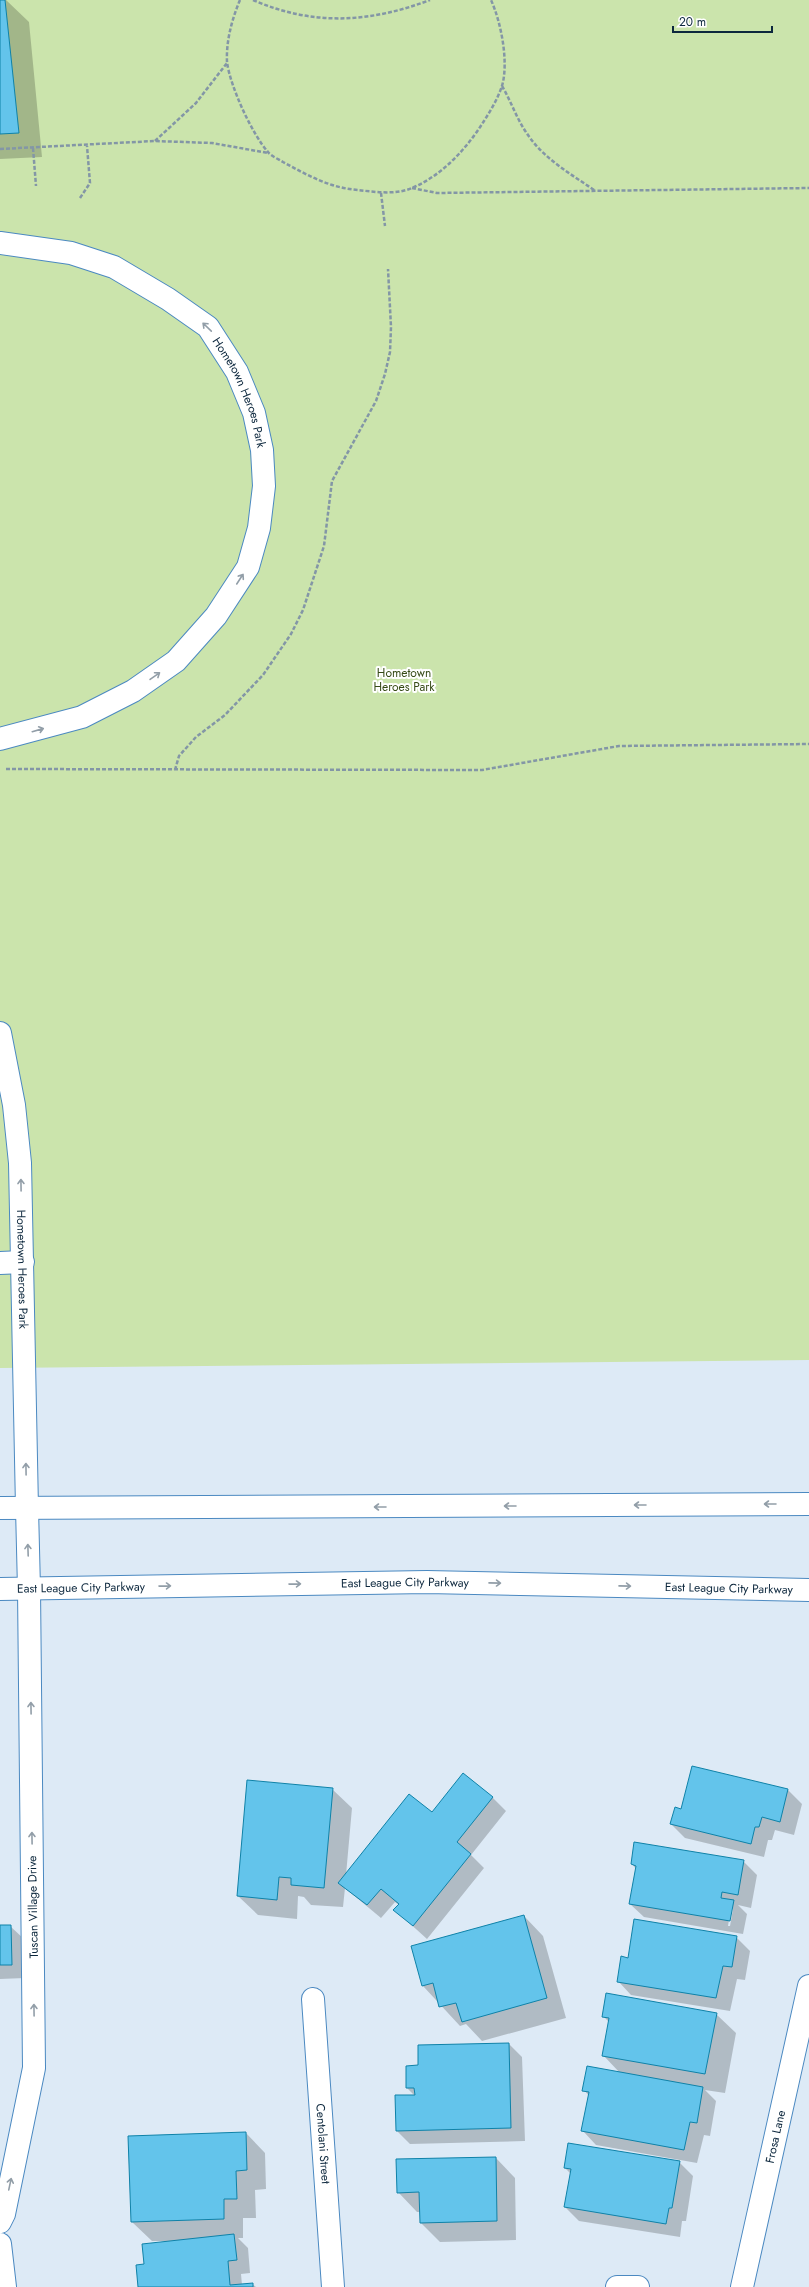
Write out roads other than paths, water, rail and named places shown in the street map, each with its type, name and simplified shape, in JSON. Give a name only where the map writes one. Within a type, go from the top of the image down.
[{"type":"street","name":"Hometown Heroes Park","points":[[0,243],[71,253],[114,267],[168,299],[208,327],[237,372],[254,413],[262,450],[264,486],[259,528],[248,567],[216,616],[176,661],[133,691],[82,717],[0,739]]},
{"type":"street","name":"Hometown Heroes Park","points":[[0,1033],[14,1105],[20,1163],[29,1589]]},
{"type":"street","points":[[0,1263],[23,1262]]},
{"type":"street","points":[[0,1508],[809,1504]]},
{"type":"street","name":"East League City Parkway","points":[[0,1589],[426,1582],[809,1590]]},
{"type":"street","name":"Tuscan Village Drive","points":[[0,2222],[4,2214],[34,2068],[29,1589]]},
{"type":"street","name":"Frosa Lane","points":[[742,2287],[809,1986]]},
{"type":"street","name":"Centolani Street","points":[[313,1999],[333,2287]]},
{"type":"street","points":[[0,2245],[5,2287]]},
{"type":"street","points":[[617,2287],[638,2287]]}]
